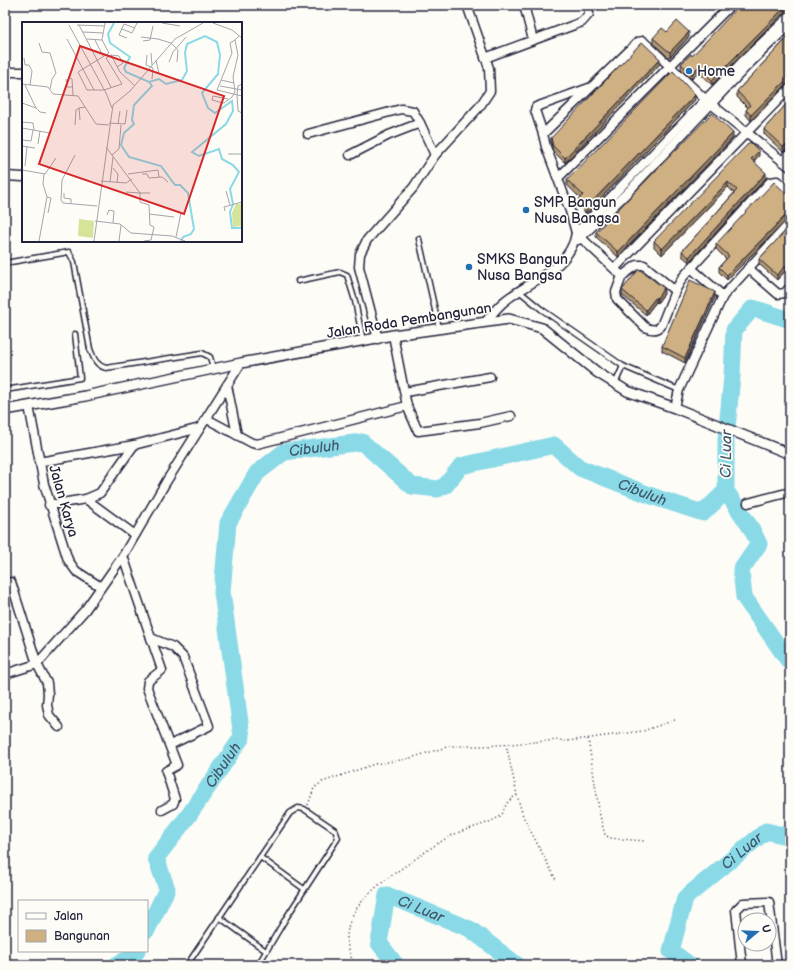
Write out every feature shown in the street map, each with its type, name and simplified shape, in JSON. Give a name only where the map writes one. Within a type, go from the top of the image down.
[{"type":"street","points":[[378,339],[359,267],[360,254],[367,240],[413,188],[435,155],[480,106],[490,92],[489,68],[467,5]]},
{"type":"street","points":[[524,5],[533,40]]},
{"type":"street","points":[[485,58],[582,22],[589,14],[588,5]]},
{"type":"street","points":[[558,178],[731,5]]},
{"type":"street","points":[[487,320],[498,306],[519,290],[550,272],[567,255],[578,237],[790,16]]},
{"type":"street","points":[[709,102],[790,24]]},
{"type":"street","points":[[543,134],[641,41],[709,102],[790,168]]},
{"type":"street","points":[[5,72],[22,72]]},
{"type":"street","points":[[592,87],[536,107],[535,110],[578,237],[615,268],[622,276]]},
{"type":"street","points":[[615,268],[790,88]]},
{"type":"street","points":[[308,134],[401,108],[413,112],[420,123],[435,155]]},
{"type":"street","points":[[350,155],[389,135],[420,123]]},
{"type":"street","points":[[782,161],[790,153]]},
{"type":"street","points":[[5,176],[22,177]]},
{"type":"street","points":[[674,290],[644,265],[637,265],[622,276],[616,292],[617,300],[645,327],[650,330],[658,329],[661,326],[674,290],[691,268],[770,182],[777,182],[790,193]]},
{"type":"street","points":[[675,408],[679,390],[723,296],[790,223]]},
{"type":"street","points":[[691,268],[723,296]]},
{"type":"street","points":[[748,268],[778,294],[785,293],[790,287]]},
{"type":"street","name":"Jalan Roda Pembangunan","points":[[5,410],[241,363],[487,320],[509,319],[532,324],[542,328],[598,373],[615,384],[636,394],[790,454]]},
{"type":"street","points":[[393,336],[407,406],[416,429],[420,432],[480,423],[511,416]]},
{"type":"street","points":[[5,674],[37,664],[86,610],[123,556],[241,363]]},
{"type":"street","points":[[405,392],[490,377]]},
{"type":"street","points":[[227,385],[237,435]]},
{"type":"street","name":"Jalan Karya","points":[[29,406],[39,462],[49,505],[72,567],[101,587]]},
{"type":"street","points":[[207,419],[252,443],[257,444],[407,406]]},
{"type":"street","points":[[39,462],[134,445],[200,428]]},
{"type":"street","points":[[49,505],[86,499],[105,490],[134,445]]},
{"type":"street","points":[[748,503],[790,492]]},
{"type":"street","points":[[86,499],[135,535]]},
{"type":"street","points":[[123,556],[162,670],[147,682],[147,688],[177,765],[167,770],[166,773],[175,794],[175,799],[173,804],[162,810]]},
{"type":"street","points":[[11,582],[37,664],[47,683],[47,705],[49,715],[59,727]]},
{"type":"street","points":[[150,638],[173,647],[183,657],[209,726],[170,744]]},
{"type":"street","points":[[742,965],[736,910],[743,904],[769,902],[777,965]]},
{"type":"lane","points":[[419,239],[439,328]]},
{"type":"lane","points":[[5,263],[68,252],[74,262],[90,349],[94,360],[99,366],[106,368],[202,353],[210,357],[213,369]]},
{"type":"lane","points":[[298,281],[340,272],[347,275],[355,301],[363,342]]},
{"type":"lane","points":[[519,290],[540,309],[623,366],[679,390]]},
{"type":"lane","points":[[5,390],[80,378],[75,334]]},
{"type":"lane","points":[[615,384],[623,366]]},
{"type":"lane","points":[[187,965],[290,813],[298,808],[304,809],[335,830],[338,838],[304,889],[258,965]]},
{"type":"lane","points":[[260,857],[304,889]]},
{"type":"lane","points":[[219,917],[266,951]]},
{"type":"path","points":[[304,809],[310,804],[314,788],[322,782],[375,764],[407,759],[450,746],[588,739],[642,731],[675,720]]},
{"type":"path","points":[[588,739],[600,816],[605,835],[610,838],[644,841]]},
{"type":"path","points":[[506,744],[517,795],[529,829],[556,880]]},
{"type":"path","points":[[355,965],[348,950],[347,932],[350,920],[361,902],[376,886],[448,837],[467,829],[488,824],[502,815],[504,807],[509,800],[517,795]]},
{"type":"building","points":[[740,5],[787,5],[712,80],[698,67],[692,74],[681,64],[691,54],[692,56]]},
{"type":"building","points":[[677,21],[689,32],[670,52],[653,38],[662,28],[667,32]]},
{"type":"building","points":[[790,35],[790,78],[788,78],[751,115],[746,110],[750,105],[737,91]]},
{"type":"building","points":[[642,42],[660,59],[565,158],[553,146],[551,138]]},
{"type":"building","points":[[673,71],[695,95],[586,208],[578,200],[583,195],[567,180]]},
{"type":"building","points":[[790,100],[790,143],[783,147],[764,129]]},
{"type":"building","points":[[712,113],[733,133],[618,252],[596,232]]},
{"type":"building","points":[[750,142],[759,151],[751,159],[766,173],[689,257],[682,251],[737,190],[728,182],[662,249],[654,241]]},
{"type":"building","points":[[774,182],[790,197],[790,213],[789,212],[727,275],[719,267],[729,256],[716,244]]},
{"type":"building","points":[[790,226],[790,261],[777,275],[759,259]]},
{"type":"building","points":[[639,269],[664,288],[646,310],[622,290]]},
{"type":"building","points":[[690,280],[715,292],[685,358],[662,346]]},
{"type":"waterway","name":"Ci Luar","points":[[790,320],[753,308],[734,330],[732,376],[726,439],[726,491],[751,528],[759,544],[741,570],[744,597],[790,663]]},
{"type":"waterway","name":"Cibuluh","points":[[148,928],[167,889],[156,858],[189,815],[242,737],[222,592],[228,523],[257,473],[284,452],[362,442],[412,486],[438,489],[446,485],[461,466],[554,445],[580,468],[657,498],[703,513],[726,491]]},
{"type":"waterway","name":"Ci Luar","points":[[690,965],[671,951],[685,898],[766,831],[790,837]]},
{"type":"waterway","name":"Ci Luar","points":[[396,965],[379,943],[387,895],[470,929],[517,965]]},
{"type":"waterway","name":"Cibuluh","points":[[116,965],[136,952]]},
{"type":"place","name":"Home","points":[[689,71]]},
{"type":"place","name":"SMP Bangun Nusa Bangsa","points":[[526,210]]},
{"type":"place","name":"SMKS Bangun Nusa Bangsa","points":[[469,267]]}]
